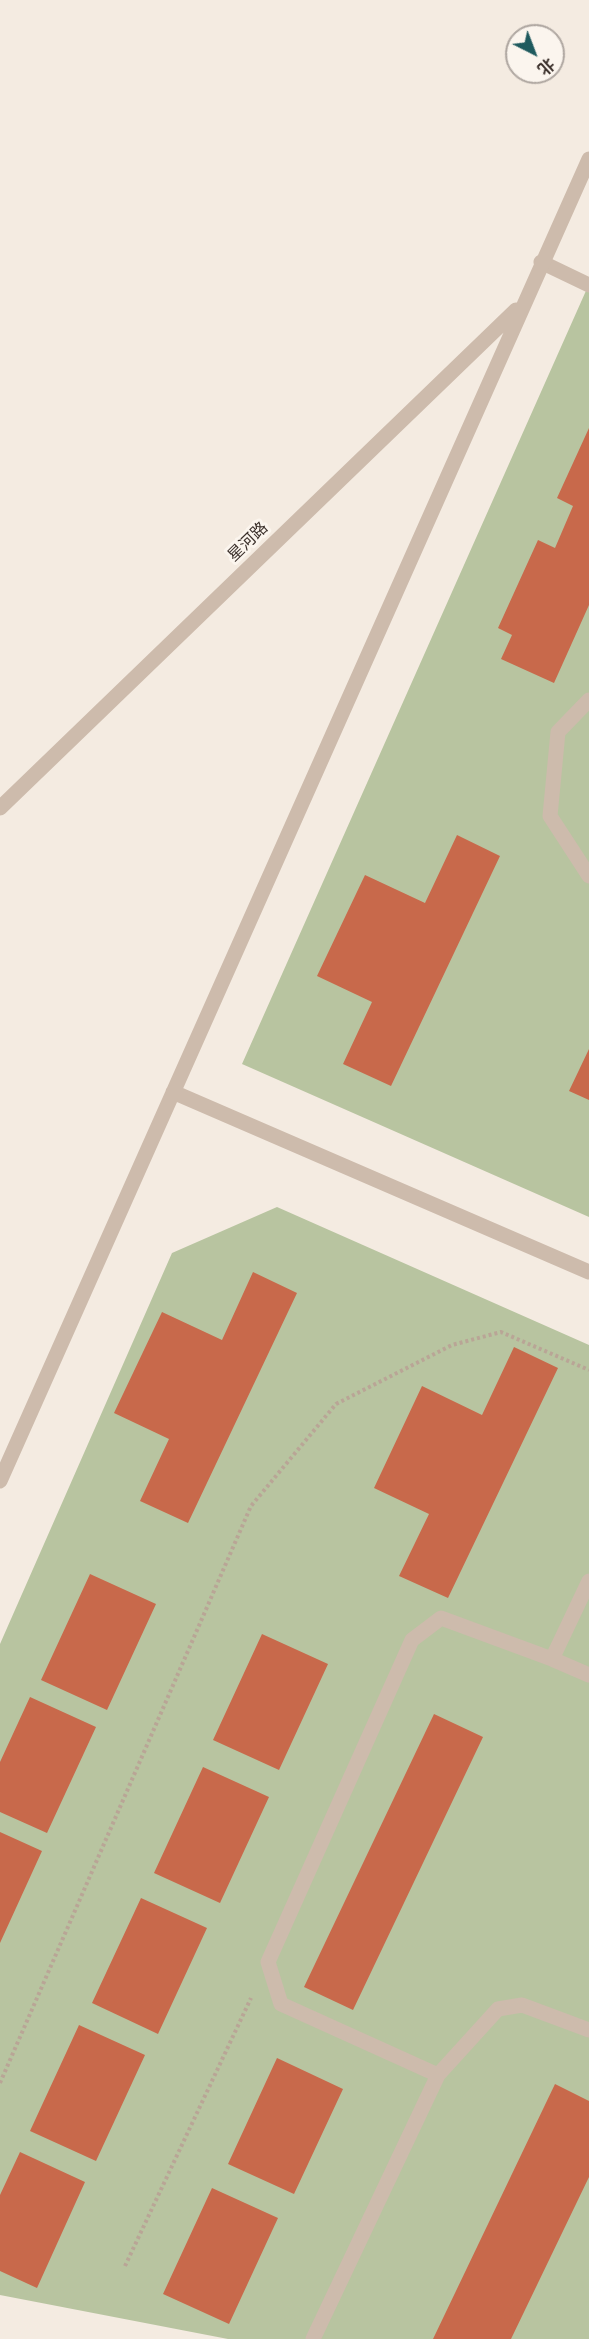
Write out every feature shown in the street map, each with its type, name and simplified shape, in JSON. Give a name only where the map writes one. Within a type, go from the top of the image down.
[{"type":"street","points":[[0,1481],[541,262],[589,159]]},
{"type":"street","points":[[541,262],[589,285]]},
{"type":"street","name":"星河路","points":[[0,808],[523,303]]},
{"type":"street","points":[[589,700],[558,732],[550,816],[589,876]]},
{"type":"street","points":[[173,1092],[589,1272]]},
{"type":"street","points":[[552,1659],[589,1581]]},
{"type":"street","points":[[438,2075],[281,2004],[268,1962],[412,1640],[441,1618],[589,1675]]},
{"type":"street","points":[[313,2339],[438,2075],[498,2009],[522,2005],[589,2030]]},
{"type":"path","points":[[0,2083],[251,1506],[336,1404],[452,1345],[501,1332],[589,1370]]},
{"type":"path","points":[[125,2266],[268,1962]]},
{"type":"green space","points":[[589,284],[589,1217],[242,1064]]},
{"type":"green space","points":[[277,1207],[589,1345],[589,2339],[228,2339],[0,2295],[0,1644],[172,1253]]},
{"type":"building","points":[[589,428],[589,605],[554,683],[501,659],[512,635],[498,628],[538,540],[555,548],[573,506],[557,498]]},
{"type":"building","points":[[457,835],[500,856],[391,1086],[343,1064],[372,1002],[317,976],[365,875],[425,903]]},
{"type":"building","points":[[589,1049],[589,1100],[569,1091]]},
{"type":"building","points":[[253,1272],[297,1293],[188,1523],[140,1501],[169,1439],[114,1413],[162,1312],[222,1340]]},
{"type":"building","points":[[514,1347],[558,1368],[448,1598],[399,1576],[429,1514],[374,1488],[422,1386],[482,1415]]},
{"type":"building","points":[[90,1574],[156,1604],[107,1710],[41,1680]]},
{"type":"building","points":[[262,1634],[328,1664],[279,1770],[213,1740]]},
{"type":"building","points":[[30,1697],[96,1727],[47,1833],[0,1812],[0,1762]]},
{"type":"building","points":[[434,1714],[483,1737],[353,2010],[304,1987]]},
{"type":"building","points":[[203,1767],[269,1797],[220,1903],[154,1873]]},
{"type":"building","points":[[0,1832],[42,1851],[0,1943]]},
{"type":"building","points":[[141,1898],[207,1928],[158,2034],[92,2003]]},
{"type":"building","points":[[79,2025],[145,2055],[96,2161],[30,2131]]},
{"type":"building","points":[[277,2058],[343,2089],[294,2194],[228,2164]]},
{"type":"building","points":[[555,2084],[589,2101],[589,2177],[511,2339],[433,2339]]},
{"type":"building","points":[[20,2152],[85,2182],[37,2288],[0,2271],[0,2195]]},
{"type":"building","points":[[212,2188],[278,2218],[229,2324],[163,2294]]}]
